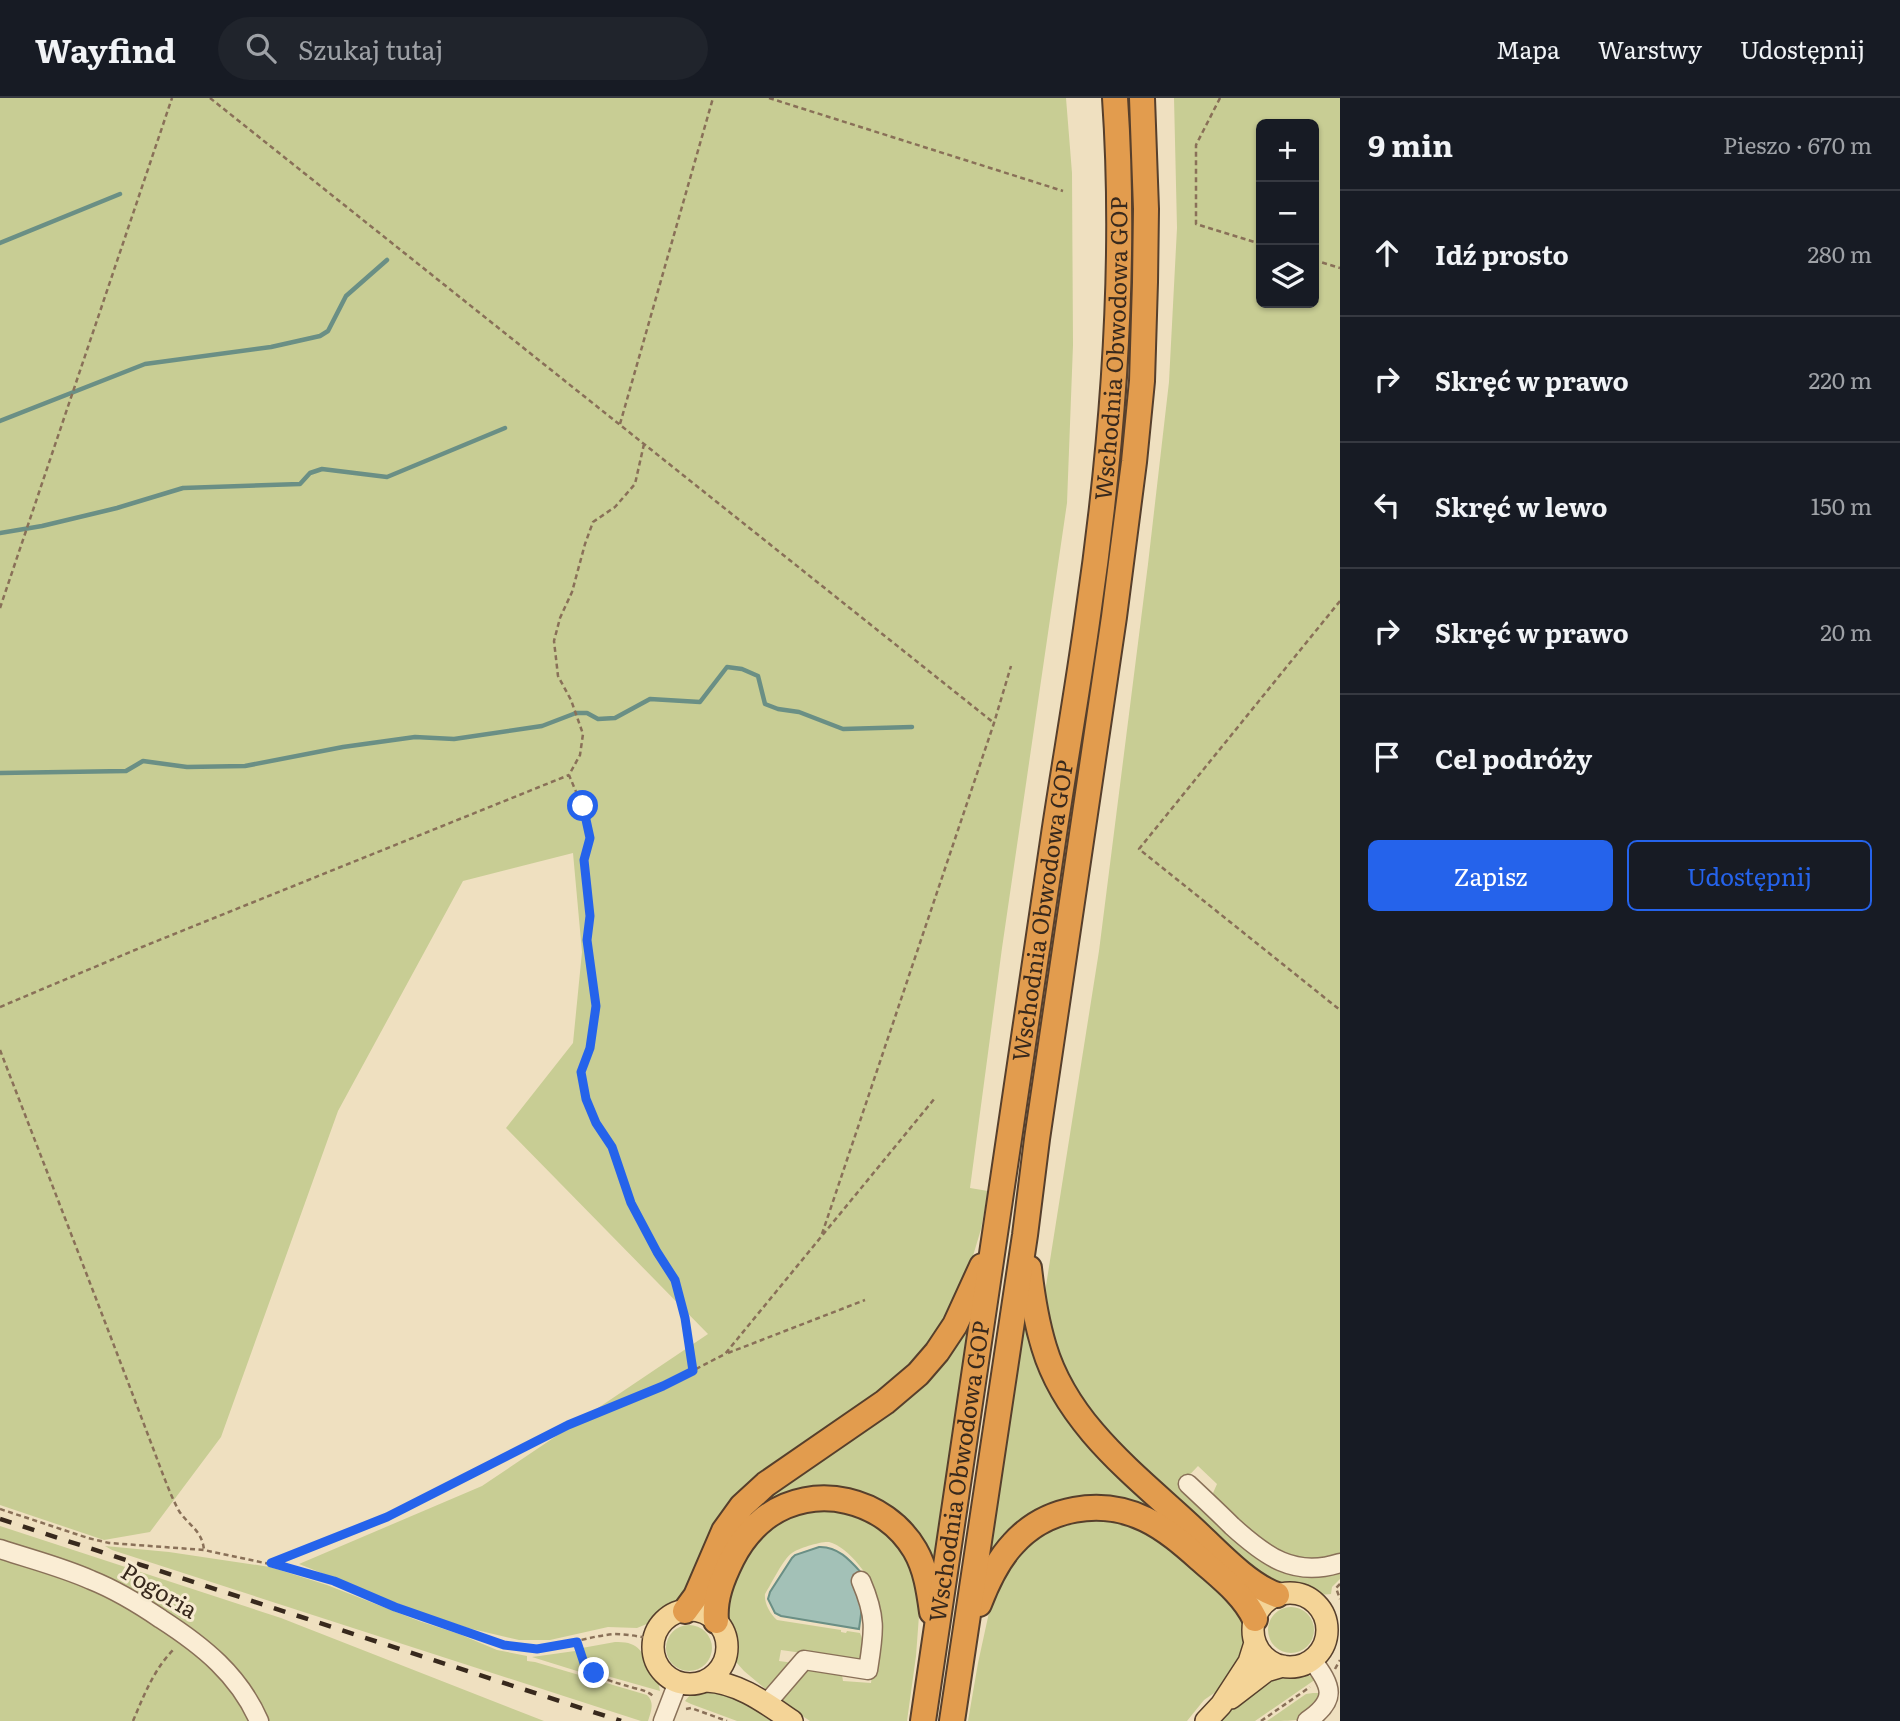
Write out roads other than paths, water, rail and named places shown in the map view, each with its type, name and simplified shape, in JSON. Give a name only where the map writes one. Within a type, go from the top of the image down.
[{"type":"highway","name":"Wschodnia Obwodowa GOP","points":[[923,1721],[1088,615],[1111,426],[1119,256],[1118,133],[1115,98]]},
{"type":"highway","name":"Wschodnia Obwodowa GOP","points":[[952,1721],[1026,1235],[1037,1139],[1128,516],[1142,381],[1146,209],[1142,98]]},
{"type":"highway","points":[[1026,1235],[1040,1334],[1056,1377],[1074,1409],[1114,1456],[1254,1584],[1277,1595]]},
{"type":"highway","points":[[685,1611],[696,1596],[724,1531],[749,1498],[896,1394],[928,1363],[955,1325],[995,1236]]},
{"type":"highway","points":[[716,1621],[716,1605],[723,1578],[748,1535],[765,1518],[784,1507],[805,1500],[827,1498],[852,1501],[872,1509],[887,1518],[906,1537],[929,1585],[935,1639]]},
{"type":"highway","points":[[964,1644],[990,1577],[1011,1546],[1027,1531],[1046,1519],[1079,1509],[1101,1508],[1124,1511],[1157,1525],[1186,1547],[1246,1604],[1255,1631]]},
{"type":"main road","points":[[1206,1721],[1221,1705],[1266,1671],[1283,1666],[1298,1666],[1312,1660],[1325,1640],[1331,1608],[1300,1594],[1288,1593],[1277,1595],[1261,1606],[1249,1662],[1221,1705]]},
{"type":"main road","points":[[767,1703],[733,1665],[727,1652],[726,1638],[716,1621],[700,1612],[685,1611],[674,1614],[659,1627],[654,1639],[653,1653],[659,1668],[667,1676],[678,1682],[694,1684],[706,1681],[724,1684],[767,1703],[792,1721]]},
{"type":"main road","points":[[1255,1631],[1261,1652],[1268,1660],[1283,1666]]},
{"type":"main road","points":[[706,1681],[719,1671],[727,1652]]},
{"type":"street","points":[[1188,1484],[1250,1542],[1274,1558],[1310,1568],[1340,1563]]},
{"type":"street","name":"Pogoria","points":[[0,1549],[62,1569],[108,1588],[150,1611],[197,1643],[230,1673],[260,1721]]},
{"type":"street","points":[[767,1703],[804,1660],[868,1670],[874,1624],[870,1602],[861,1581]]},
{"type":"street","points":[[1307,1721],[1323,1706],[1329,1694],[1327,1681],[1312,1660]]},
{"type":"street","points":[[663,1721],[678,1682]]},
{"type":"water","points":[[819,1547],[827,1547],[840,1553],[866,1578],[859,1629],[781,1616],[775,1613],[768,1599],[792,1558]]},
{"type":"waterway","points":[[0,243],[120,194]]},
{"type":"waterway","points":[[0,421],[145,364],[271,347],[320,336],[328,331],[346,296],[387,260]]},
{"type":"waterway","points":[[0,533],[117,508],[183,488],[300,484],[310,473],[322,469],[387,477],[505,428]]},
{"type":"waterway","points":[[0,773],[126,771],[143,761],[187,767],[245,766],[343,747],[415,737],[454,739],[542,726],[576,713],[587,713],[598,719],[615,718],[650,699],[700,702],[727,667],[742,669],[758,676],[765,704],[778,709],[799,712],[843,729],[912,727]]},
{"type":"railway","points":[[0,1519],[621,1721]]}]
